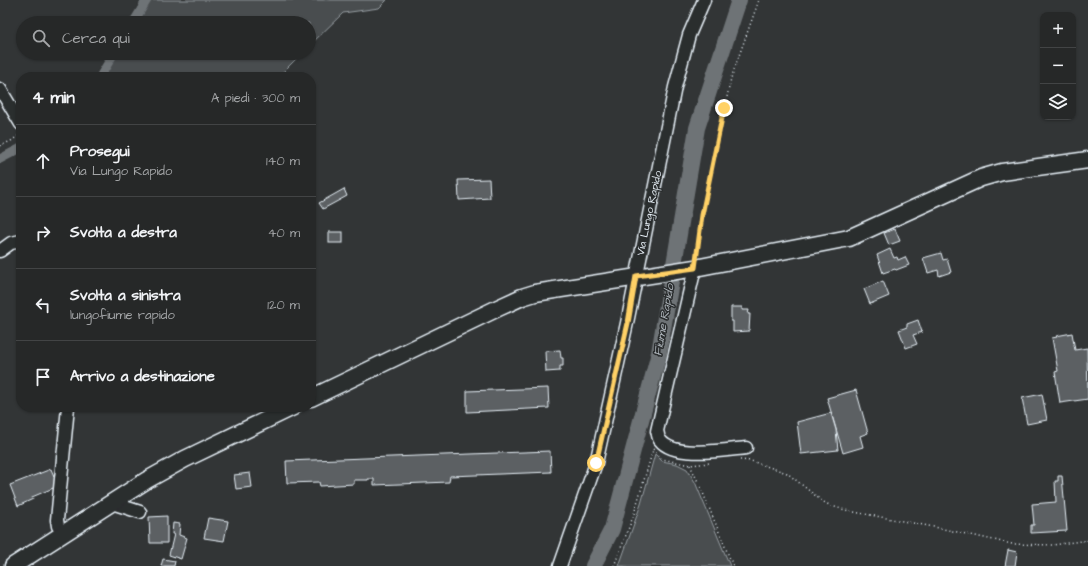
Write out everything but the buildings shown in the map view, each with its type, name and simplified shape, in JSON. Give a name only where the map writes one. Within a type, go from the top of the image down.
[{"type":"main road","points":[[316,396],[522,297],[548,290],[688,269],[849,238],[981,178],[1002,172],[1088,160]]},
{"type":"main road","points":[[13,566],[147,480],[185,459],[283,412]]},
{"type":"street","name":"Via Lungo Rapido","points":[[560,566],[596,463],[640,276],[675,87],[689,35],[704,0]]},
{"type":"street","points":[[0,90],[16,116]]},
{"type":"street","points":[[0,251],[11,243],[16,242]]},
{"type":"street","points":[[688,269],[657,431],[659,439],[668,446],[688,452],[746,448]]},
{"type":"street","points":[[63,534],[58,526],[57,520],[68,412]]},
{"type":"street","points":[[112,502],[140,512]]},
{"type":"path","points":[[688,269],[702,215],[731,78],[759,0]]},
{"type":"path","points":[[0,146],[16,138]]},
{"type":"path","points":[[614,566],[633,517],[653,449],[662,459],[690,465],[713,462]]},
{"type":"path","points":[[737,459],[787,473],[827,503],[849,512],[934,527],[1012,544],[1053,545],[1088,540]]},
{"type":"path","points":[[690,465],[702,488],[733,566]]},
{"type":"shaded area","points":[[142,0],[387,0],[379,8],[343,13],[316,39],[316,16],[134,16]]},
{"type":"shaded area","points":[[112,60],[295,60],[283,72],[106,72]]},
{"type":"shaded area","points":[[655,454],[662,461],[677,464],[687,469],[695,482],[730,566],[619,566],[641,504]]},
{"type":"waterway","points":[[137,16],[147,0]]},
{"type":"waterway","name":"Fiume Rapido","points":[[593,566],[612,529],[659,353],[697,128],[739,0]]},
{"type":"waterway","points":[[103,72],[110,60]]},
{"type":"waterway","points":[[0,159],[16,151]]},
{"type":"route","points":[[596,463],[628,323],[636,276],[695,268],[702,215],[724,108]]}]
